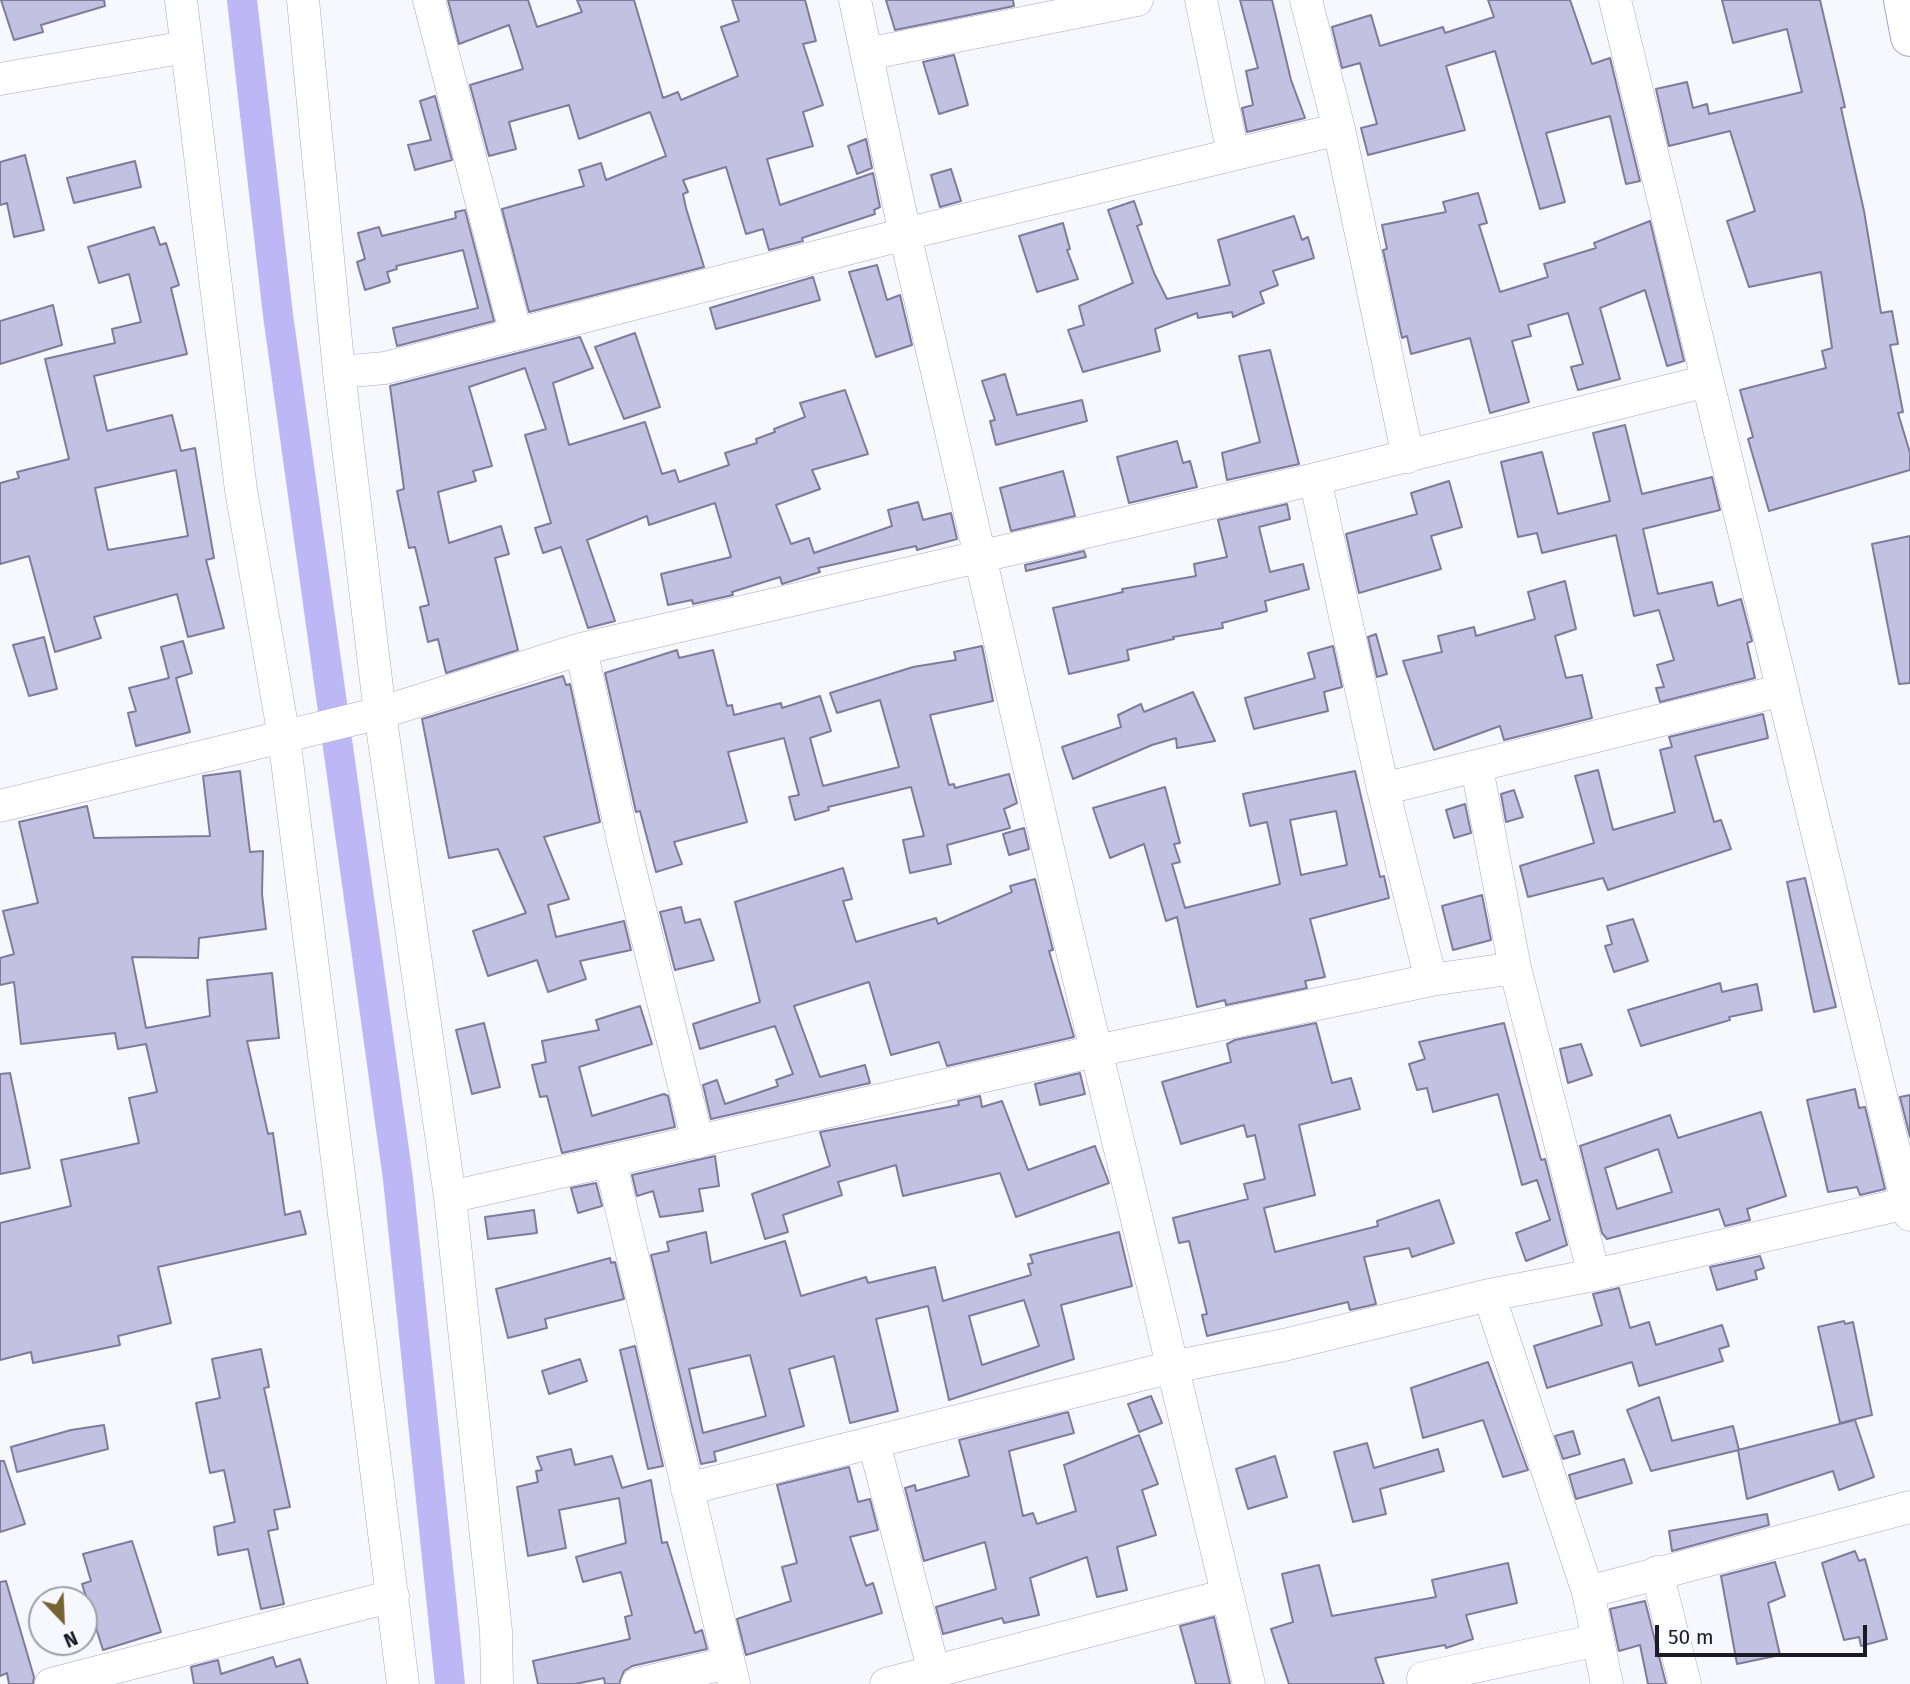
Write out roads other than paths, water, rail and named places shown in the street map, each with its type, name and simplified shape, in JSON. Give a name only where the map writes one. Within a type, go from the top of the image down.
[{"type":"street","points":[[181,0],[241,490],[284,737],[403,1684]]},
{"type":"street","points":[[303,0],[339,372],[365,716],[450,1196],[496,1631],[497,1684]]},
{"type":"street","points":[[429,0],[516,334]]},
{"type":"street","points":[[855,0],[905,234],[1096,1051],[1249,1684]]},
{"type":"street","points":[[867,54],[1137,0]]},
{"type":"street","points":[[1201,0],[1233,154]]},
{"type":"street","points":[[1306,0],[1339,128],[1408,457]]},
{"type":"street","points":[[687,1489],[1172,1367],[1284,1345],[1489,1295],[1908,1209],[1615,0]]},
{"type":"street","points":[[0,79],[186,47]]},
{"type":"street","points":[[339,372],[385,368],[905,234],[1339,128]]},
{"type":"street","points":[[0,806],[365,716],[581,649],[1408,457],[1707,380]]},
{"type":"street","points":[[1315,479],[1383,789],[1431,980]]},
{"type":"street","points":[[581,649],[624,845],[698,1142]]},
{"type":"street","points":[[1383,789],[1477,768],[1783,690]]},
{"type":"street","points":[[1477,768],[1515,968],[1594,1275]]},
{"type":"street","points":[[450,1196],[1096,1051],[1431,980],[1515,968]]},
{"type":"street","points":[[610,1161],[731,1674],[637,1684]]},
{"type":"street","points":[[1489,1295],[1588,1592],[1607,1684]]},
{"type":"street","points":[[874,1443],[934,1672]]},
{"type":"street","points":[[1588,1592],[1910,1507]]},
{"type":"street","points":[[1657,1572],[1685,1684]]},
{"type":"street","points":[[886,1684],[1227,1595]]},
{"type":"street","points":[[51,1684],[393,1596]]},
{"type":"street","points":[[1424,1684],[1423,1678],[1598,1640]]},
{"type":"waterway","points":[[242,0],[278,315],[398,1179],[450,1684]]}]
